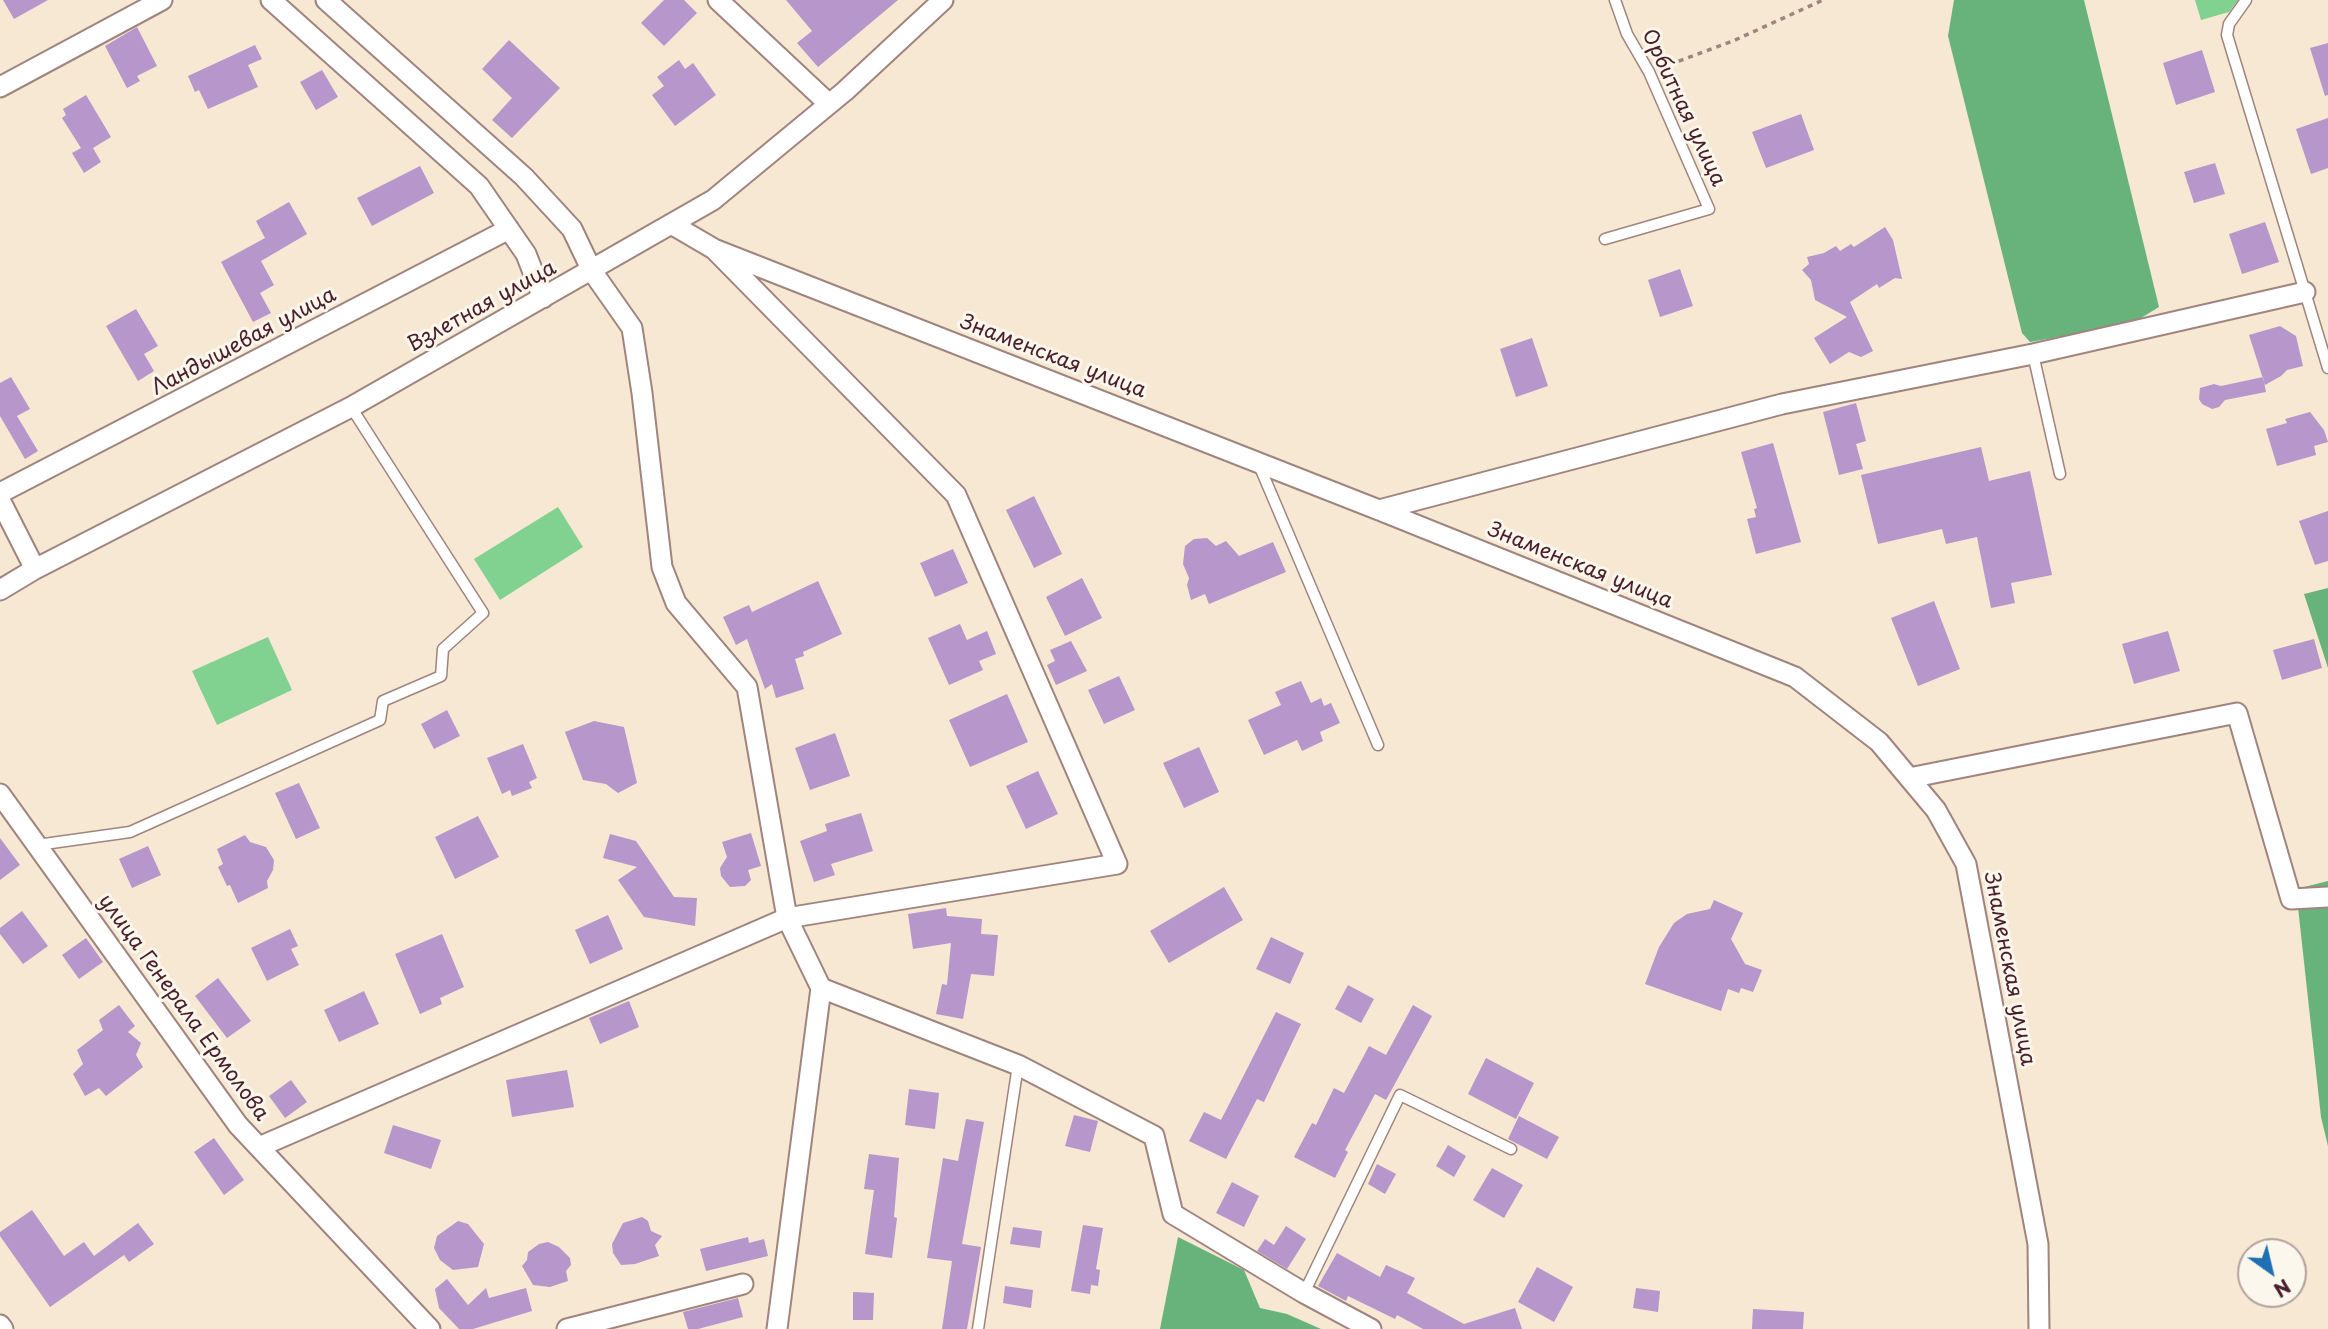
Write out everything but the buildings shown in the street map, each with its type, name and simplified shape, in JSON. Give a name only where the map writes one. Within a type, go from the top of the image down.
[{"type":"street","points":[[0,87],[162,0]]},
{"type":"street","points":[[271,0],[479,186],[526,254],[543,298]]},
{"type":"street","points":[[326,0],[524,177],[572,229],[592,271],[632,328],[662,567],[676,603],[747,687],[787,918],[821,988],[777,1329]]},
{"type":"street","points":[[718,0],[829,104]]},
{"type":"street","name":"Взлетная улица","points":[[0,590],[35,569],[351,407],[713,200],[829,104],[943,0]]},
{"type":"street","name":"Знаменская улица","points":[[673,225],[714,249],[1258,462],[1795,677],[1879,743],[1936,810],[1966,864],[2038,1244],[2039,1329]]},
{"type":"street","name":"Ландышевая улица","points":[[0,494],[509,229]]},
{"type":"street","points":[[259,1147],[787,918],[1116,864],[956,495],[714,249]]},
{"type":"street","points":[[1379,510],[1782,404],[2033,354],[2305,292]]},
{"type":"street","points":[[0,500],[35,569]]},
{"type":"street","points":[[1909,778],[2237,713],[2291,899],[2328,897]]},
{"type":"street","name":"улица Генерала Ермолова","points":[[0,794],[238,1125],[430,1329]]},
{"type":"street","points":[[821,988],[1018,1065],[1154,1136],[1173,1214],[1304,1293],[1371,1329]]},
{"type":"street","points":[[567,1329],[743,1284]]},
{"type":"lane","name":"Орбитная улица","points":[[1605,239],[1709,209],[1649,72],[1627,34],[1615,0]]},
{"type":"lane","points":[[2246,0],[2229,24],[2227,35],[2328,368]]},
{"type":"lane","points":[[2033,354],[2060,474]]},
{"type":"lane","points":[[36,845],[130,832],[380,720],[383,701],[441,676],[443,649],[483,613],[351,407]]},
{"type":"lane","points":[[1258,462],[1378,745]]},
{"type":"lane","points":[[978,1329],[1018,1065]]},
{"type":"lane","points":[[1304,1293],[1400,1095],[1511,1149]]},
{"type":"path","points":[[1649,72],[1733,41],[1823,0]]},
{"type":"green space","points":[[1954,0],[2084,0],[2159,307],[2131,324],[2030,342],[2022,333],[1948,36]]},
{"type":"green space","points":[[2195,0],[2238,0],[2229,12],[2201,20]]},
{"type":"green space","points":[[558,507],[583,547],[500,600],[474,559]]},
{"type":"green space","points":[[2328,588],[2328,668],[2304,594]]},
{"type":"green space","points":[[268,637],[292,690],[217,725],[192,671]]},
{"type":"green space","points":[[2328,881],[2328,1146],[2321,1117],[2296,889]]},
{"type":"green space","points":[[1178,1237],[1244,1270],[1260,1308],[1287,1314],[1321,1329],[1160,1329]]}]
